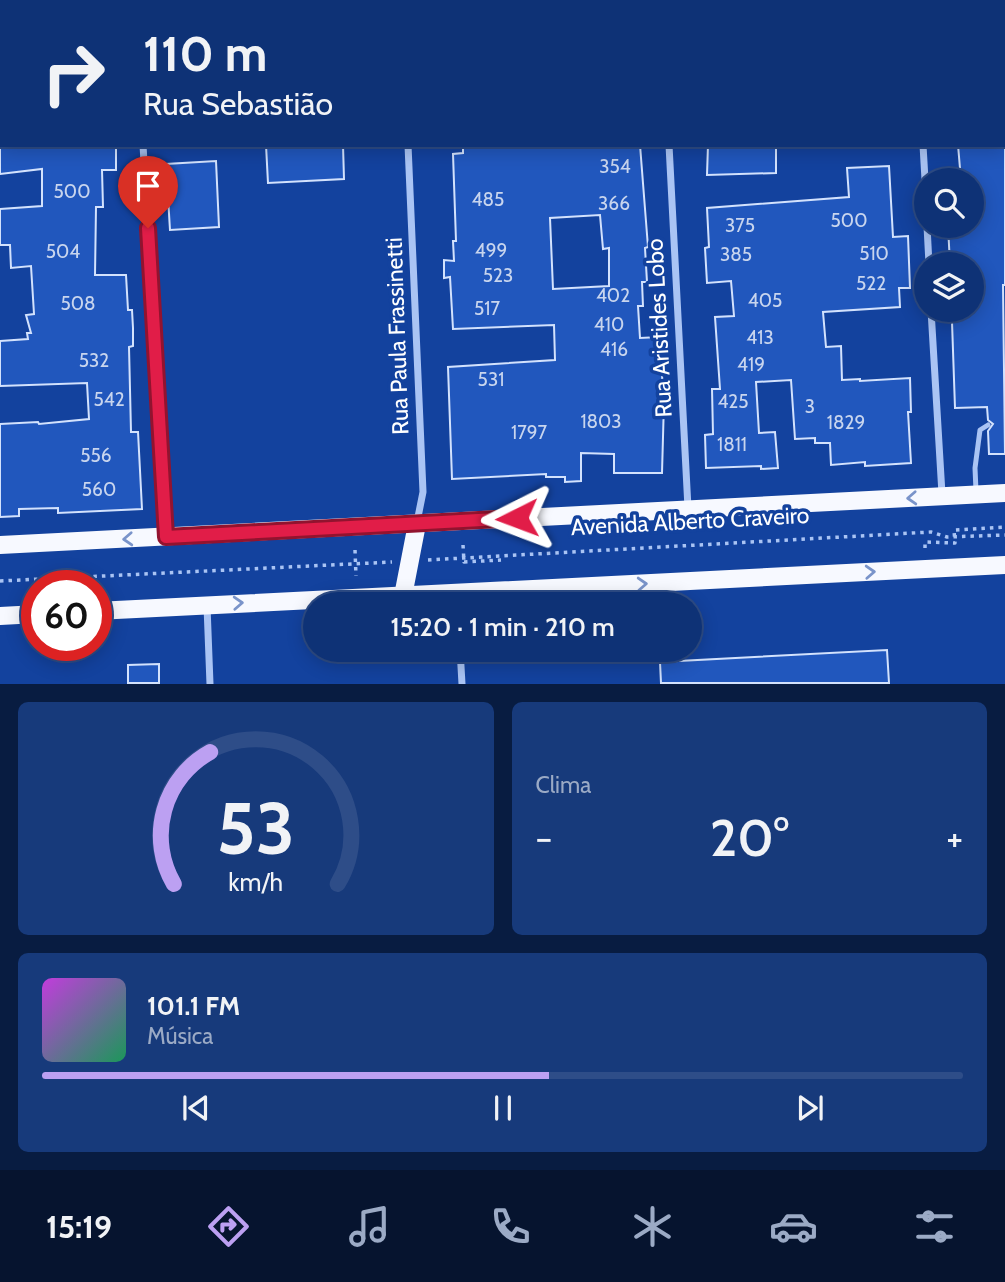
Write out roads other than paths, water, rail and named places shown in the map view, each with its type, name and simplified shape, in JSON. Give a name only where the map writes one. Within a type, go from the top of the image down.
[{"type":"main road","name":"Avenida Alberto Craveiro","points":[[0,545],[1005,493]]},
{"type":"main road","points":[[404,592],[417,524]]},
{"type":"main road","points":[[557,592],[1005,565]]},
{"type":"main road","points":[[112,610],[303,601]]},
{"type":"main road","points":[[0,616],[21,615]]},
{"type":"street","points":[[143,147],[166,537]]},
{"type":"street","name":"Rua Paula Frassinetti","points":[[408,147],[423,492],[417,524]]},
{"type":"street","name":"Rua Aristides Lobo","points":[[669,147],[688,509]]},
{"type":"street","points":[[923,147],[924,168]]},
{"type":"street","points":[[933,322],[942,496]]},
{"type":"street","points":[[207,605],[210,684]]},
{"type":"street","points":[[461,662],[462,684]]},
{"type":"lane","points":[[976,495],[975,468],[980,430],[988,425]]}]
